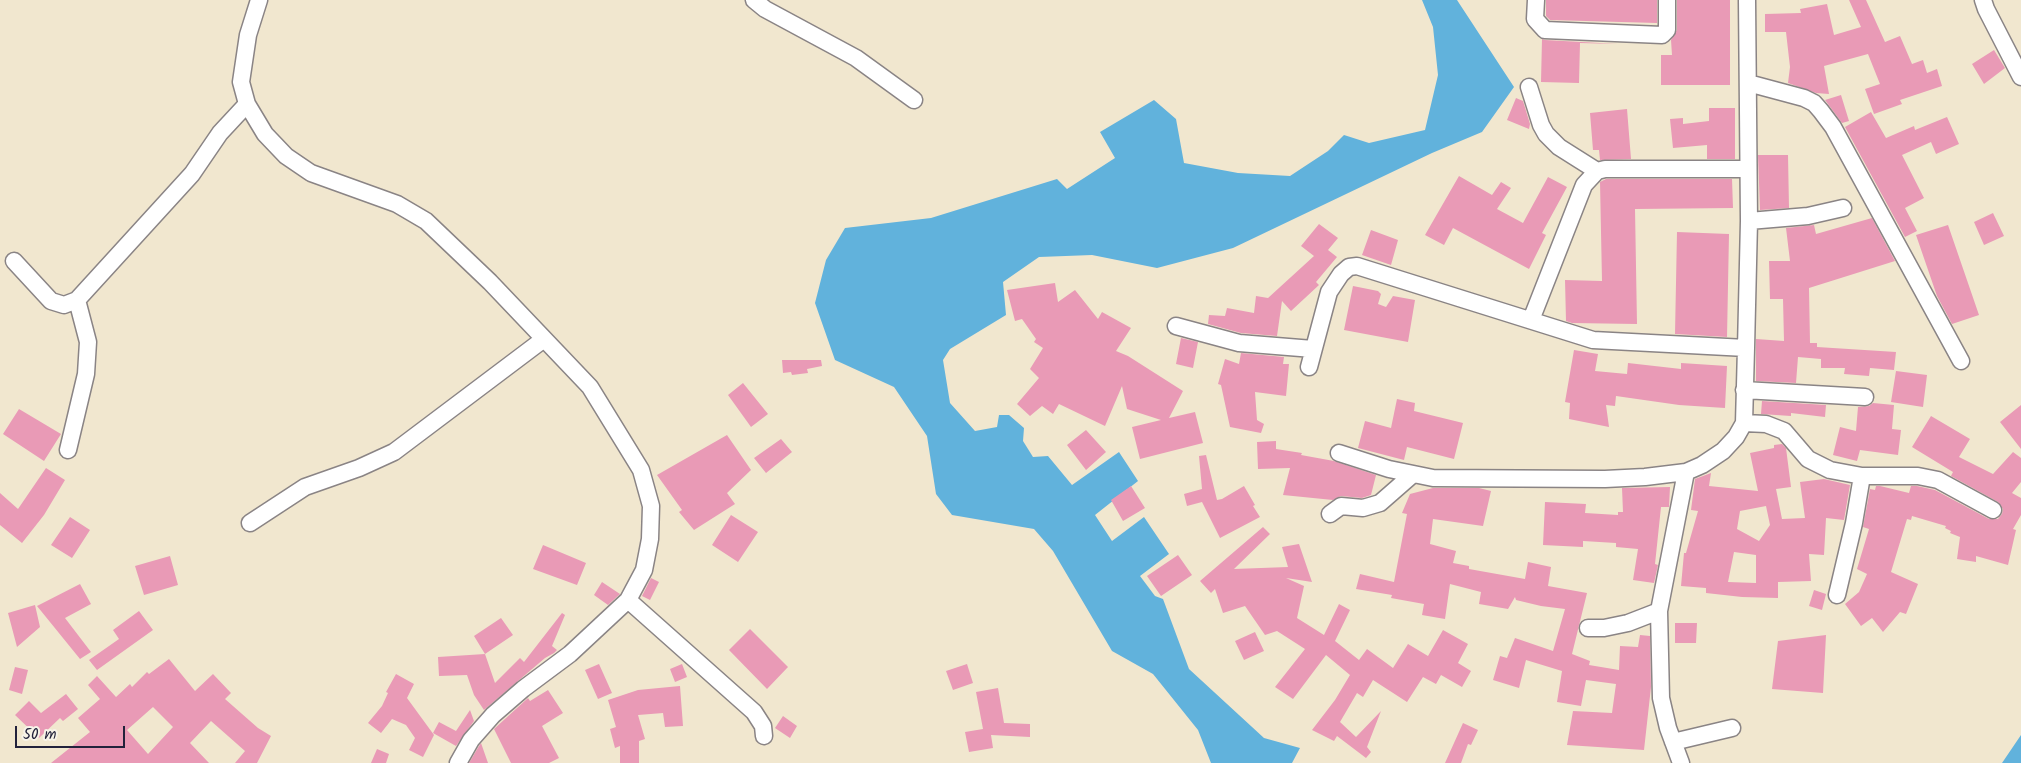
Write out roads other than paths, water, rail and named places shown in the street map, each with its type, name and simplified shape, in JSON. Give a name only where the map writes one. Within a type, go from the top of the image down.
[{"type":"street","points":[[259,0],[243,59],[241,82],[247,104],[265,134],[286,156],[304,169],[397,204],[426,221],[490,282],[590,386],[641,470],[651,506],[650,539],[644,570],[628,600],[576,649],[522,689],[493,715],[471,740],[458,763]]},
{"type":"street","points":[[754,0],[765,9],[856,58],[914,100]]},
{"type":"street","points":[[1536,0],[1535,19],[1545,30],[1662,35],[1667,30],[1667,0]]},
{"type":"street","points":[[1339,453],[1412,475],[1433,478],[1596,479],[1644,477],[1686,472],[1702,465],[1723,451],[1736,437],[1744,423],[1746,348],[1749,221],[1747,0]]},
{"type":"street","points":[[1984,0],[1990,18],[2021,77]]},
{"type":"street","points":[[1748,83],[1804,98],[1814,103],[1833,126],[1961,360]]},
{"type":"street","points":[[1528,87],[1546,134],[1559,147],[1597,171]]},
{"type":"street","points":[[14,261],[51,301],[64,305],[78,300],[192,174],[220,133],[247,104]]},
{"type":"street","points":[[1531,320],[1584,185],[1597,171],[1605,169],[1748,169]]},
{"type":"street","points":[[1749,221],[1808,216],[1843,208]]},
{"type":"street","points":[[1309,367],[1312,349],[1330,292],[1341,274],[1349,267],[1369,269],[1593,340],[1746,348]]},
{"type":"street","points":[[68,450],[86,374],[88,342],[78,300]]},
{"type":"street","points":[[1176,326],[1239,343],[1312,349]]},
{"type":"street","points":[[250,523],[305,487],[359,468],[394,452],[544,339]]},
{"type":"street","points":[[1744,390],[1865,397]]},
{"type":"street","points":[[1744,423],[1775,426],[1784,431],[1808,459],[1830,470],[1862,476],[1918,476],[1938,480],[1993,510]]},
{"type":"street","points":[[1681,763],[1672,742],[1661,698],[1660,611],[1686,472]]},
{"type":"street","points":[[1330,514],[1341,506],[1363,508],[1380,503],[1412,475]]},
{"type":"street","points":[[1837,595],[1854,523],[1862,476]]},
{"type":"street","points":[[628,600],[754,712],[763,726],[764,736]]},
{"type":"street","points":[[1588,628],[1604,628],[1660,611]]},
{"type":"street","points":[[1672,742],[1732,728]]},
{"type":"water","points":[[1422,0],[1457,0],[1514,87],[1482,132],[1432,153],[1233,248],[1157,268],[1092,255],[1039,257],[1003,282],[1006,315],[950,349],[943,360],[950,403],[975,431],[997,427],[999,415],[1009,415],[1024,428],[1023,441],[1033,457],[1048,456],[1072,485],[1119,452],[1138,481],[1095,515],[1112,541],[1144,517],[1169,554],[1140,576],[1155,596],[1163,599],[1189,669],[1264,738],[1300,748],[1292,763],[1211,763],[1198,730],[1153,674],[1112,651],[1053,551],[1034,529],[952,515],[936,494],[927,436],[894,387],[835,360],[815,303],[826,260],[845,228],[931,218],[1057,179],[1067,189],[1115,158],[1100,132],[1154,100],[1176,119],[1184,163],[1238,173],[1290,176],[1328,151],[1344,135],[1369,143],[1425,130],[1438,75],[1433,27]]},
{"type":"water","points":[[2021,735],[2021,763],[2002,763]]}]
